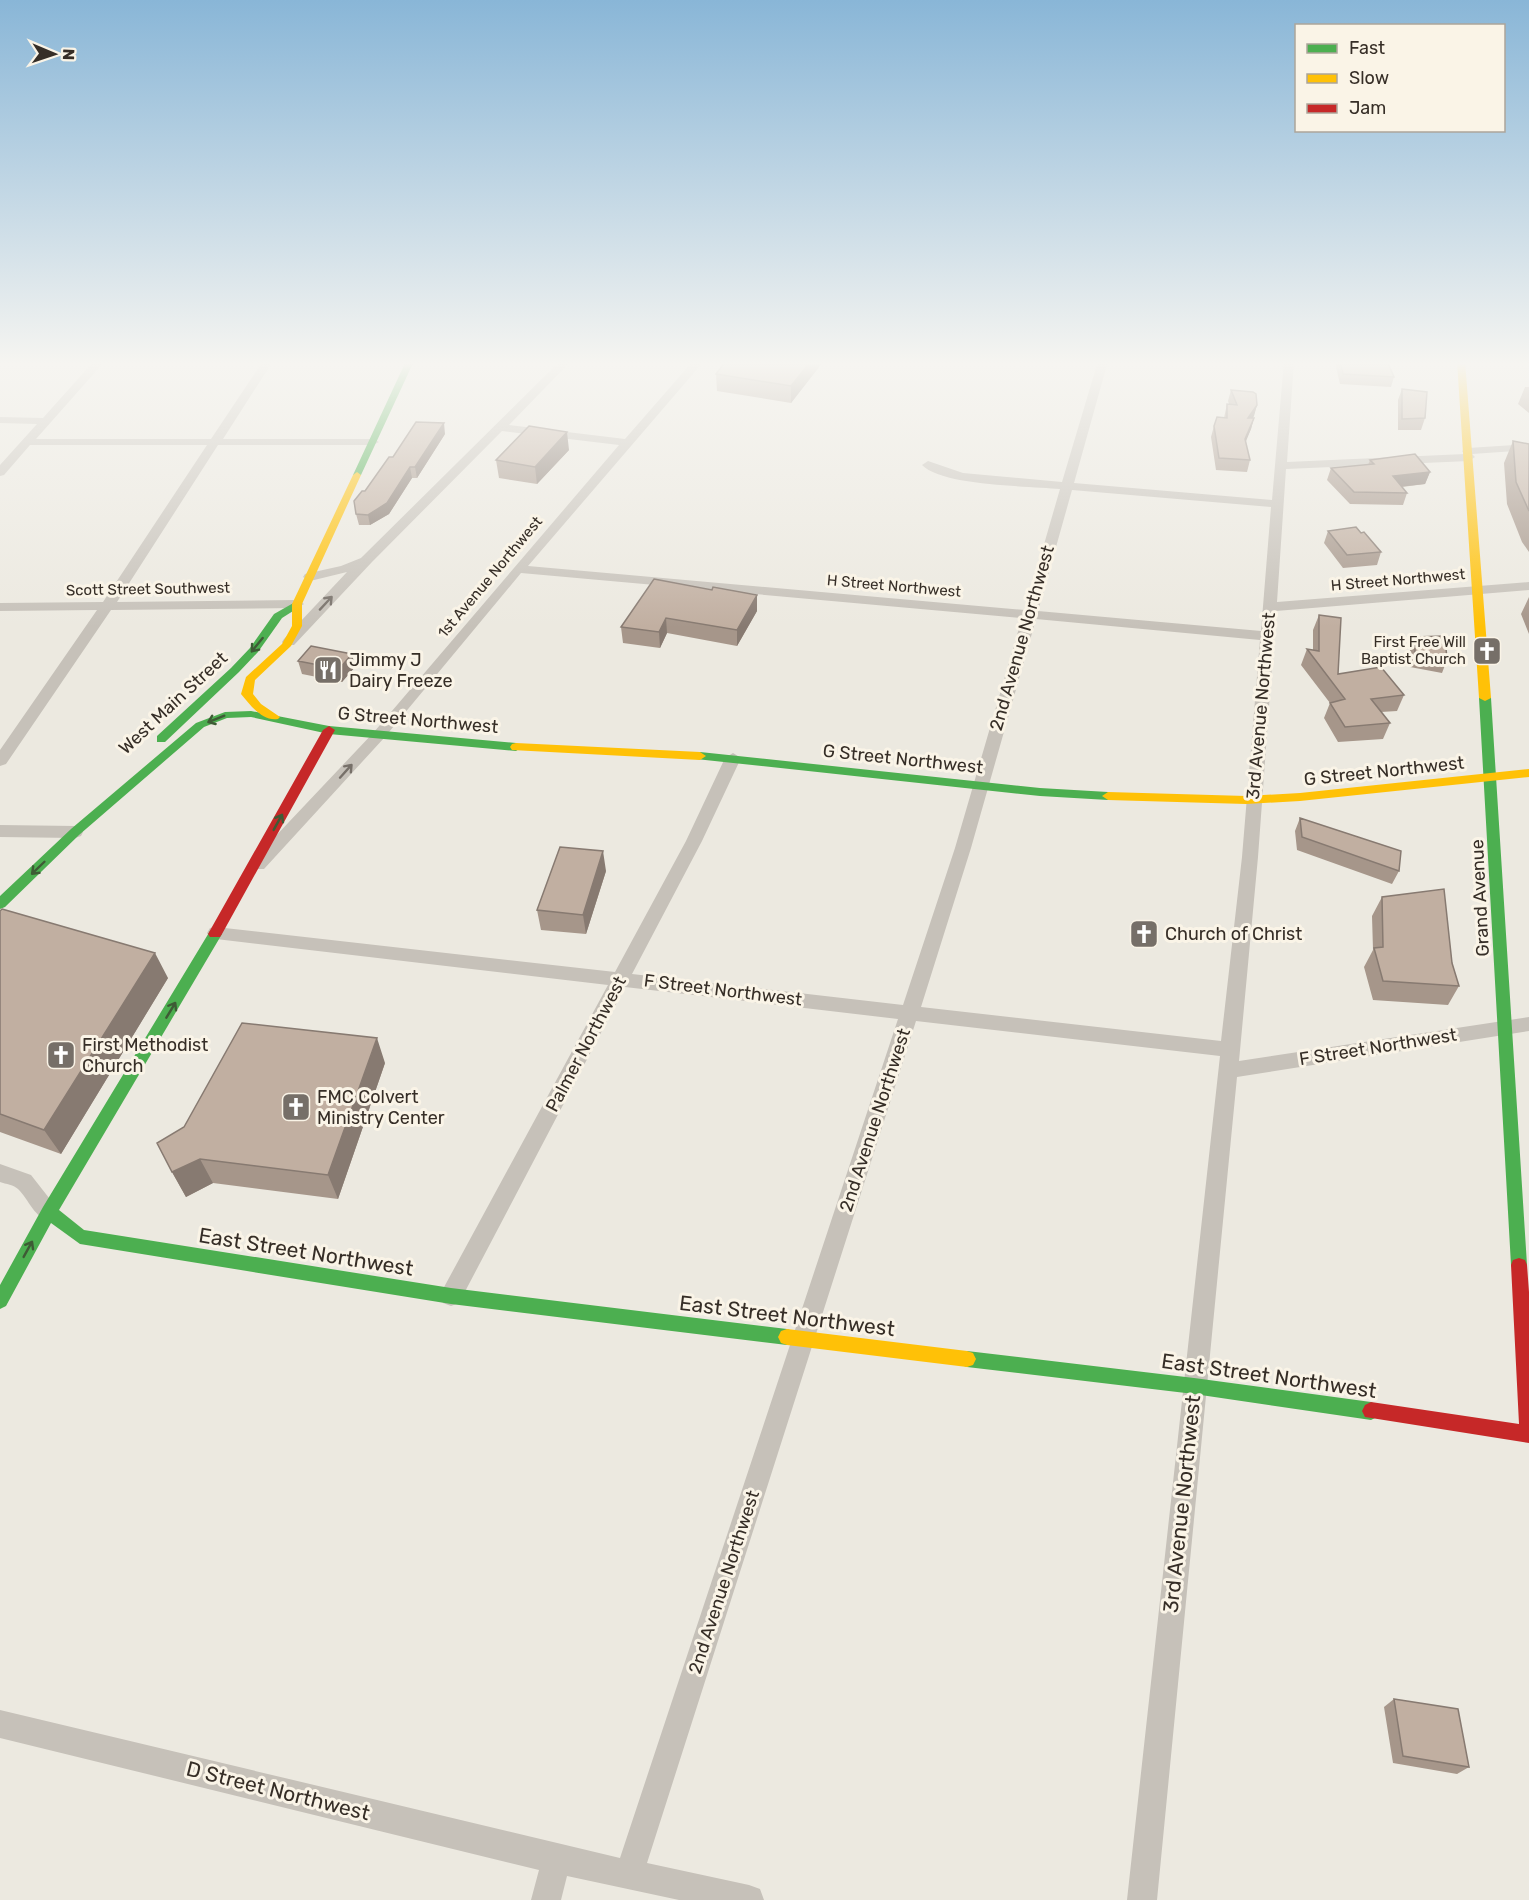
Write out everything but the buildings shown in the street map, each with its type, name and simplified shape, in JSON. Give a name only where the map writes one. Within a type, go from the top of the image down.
[{"type":"street","points":[[0,472],[20,450]]},
{"type":"street","points":[[0,761],[107,606],[210,450]]},
{"type":"street","points":[[286,646],[297,626],[297,604],[369,450]]},
{"type":"street","points":[[274,717],[257,706],[247,694],[250,679],[286,646],[367,559],[478,450]]},
{"type":"street","name":"1st Avenue Northwest","points":[[249,874],[303,819],[379,735],[518,569],[622,450]]},
{"type":"street","name":"2nd Avenue Northwest","points":[[629,1874],[910,1012],[981,785],[1076,450]]},
{"type":"street","name":"3rd Avenue Northwest","points":[[1142,1900],[1254,799],[1282,450]]},
{"type":"street","name":"Grand Avenue","points":[[1469,450],[1491,778],[1529,1434]]},
{"type":"street","points":[[1281,466],[1506,450]]},
{"type":"street","points":[[928,465],[939,471],[963,477],[1278,504]]},
{"type":"street","points":[[310,577],[345,569],[367,559]]},
{"type":"street","name":"H Street Northwest","points":[[518,569],[1267,636]]},
{"type":"street","name":"H Street Northwest","points":[[1269,607],[1529,586]]},
{"type":"street","name":"Scott Street Southwest","points":[[0,607],[297,604]]},
{"type":"street","name":"West Main Street","points":[[75,832],[120,777],[242,663],[278,616],[297,604]]},
{"type":"street","name":"West Main Street","points":[[0,903],[75,832],[200,725],[225,715],[251,714],[274,717]]},
{"type":"street","name":"G Street Northwest","points":[[274,717],[329,730],[379,735],[524,748],[733,758],[981,785],[1155,800],[1254,799],[1368,791],[1529,773]]},
{"type":"street","points":[[0,1300],[49,1212],[216,933],[329,730]]},
{"type":"street","name":"Palmer Northwest","points":[[451,1296],[694,841],[733,758]]},
{"type":"street","points":[[0,831],[75,832]]},
{"type":"street","name":"F Street Northwest","points":[[216,933],[910,1012],[1228,1061],[1529,1024]]},
{"type":"street","points":[[0,1173],[24,1181],[49,1212]]},
{"type":"street","name":"East Street Northwest","points":[[49,1212],[80,1237],[451,1296],[1194,1386],[1529,1434]]},
{"type":"street","name":"D Street Northwest","points":[[0,1724],[556,1859],[629,1874]]},
{"type":"street","points":[[546,1900],[556,1859]]},
{"type":"street","points":[[629,1874],[749,1900]]},
{"type":"traffic: fast","points":[[357,475],[369,450]]},
{"type":"traffic: fast","points":[[161,739],[235,670],[254,650],[278,616],[297,604]]},
{"type":"traffic: fast","points":[[1485,698],[1519,1265]]},
{"type":"traffic: fast","points":[[0,904],[75,832],[200,725],[225,715],[251,714],[329,730],[516,747]]},
{"type":"traffic: fast","points":[[700,756],[1040,792],[1108,796]]},
{"type":"traffic: fast","points":[[0,1301],[49,1212],[215,934]]},
{"type":"traffic: fast","points":[[49,1212],[80,1237],[451,1296],[787,1337]]},
{"type":"traffic: fast","points":[[967,1359],[1194,1386],[1371,1411]]},
{"type":"traffic: slow","points":[[1467,450],[1485,698]]},
{"type":"traffic: slow","points":[[274,717],[257,706],[247,694],[250,679],[286,646],[297,626],[297,604],[357,475]]},
{"type":"traffic: slow","points":[[516,747],[700,756]]},
{"type":"traffic: slow","points":[[1108,796],[1246,800],[1300,797],[1529,773]]},
{"type":"traffic: slow","points":[[787,1337],[967,1359]]},
{"type":"traffic: jam","points":[[215,934],[329,730]]},
{"type":"traffic: jam","points":[[1519,1265],[1529,1434]]},
{"type":"traffic: jam","points":[[1371,1411],[1529,1434]]},
{"type":"place","name":"First Free Will Baptist Church","points":[[1487,651]]},
{"type":"place","name":"Jimmy J Dairy Freeze","points":[[328,670]]},
{"type":"place","name":"Church of Christ","points":[[1144,934]]},
{"type":"place","name":"First Methodist Church","points":[[61,1055]]},
{"type":"place","name":"FMC Colvert Ministry Center","points":[[296,1107]]}]
